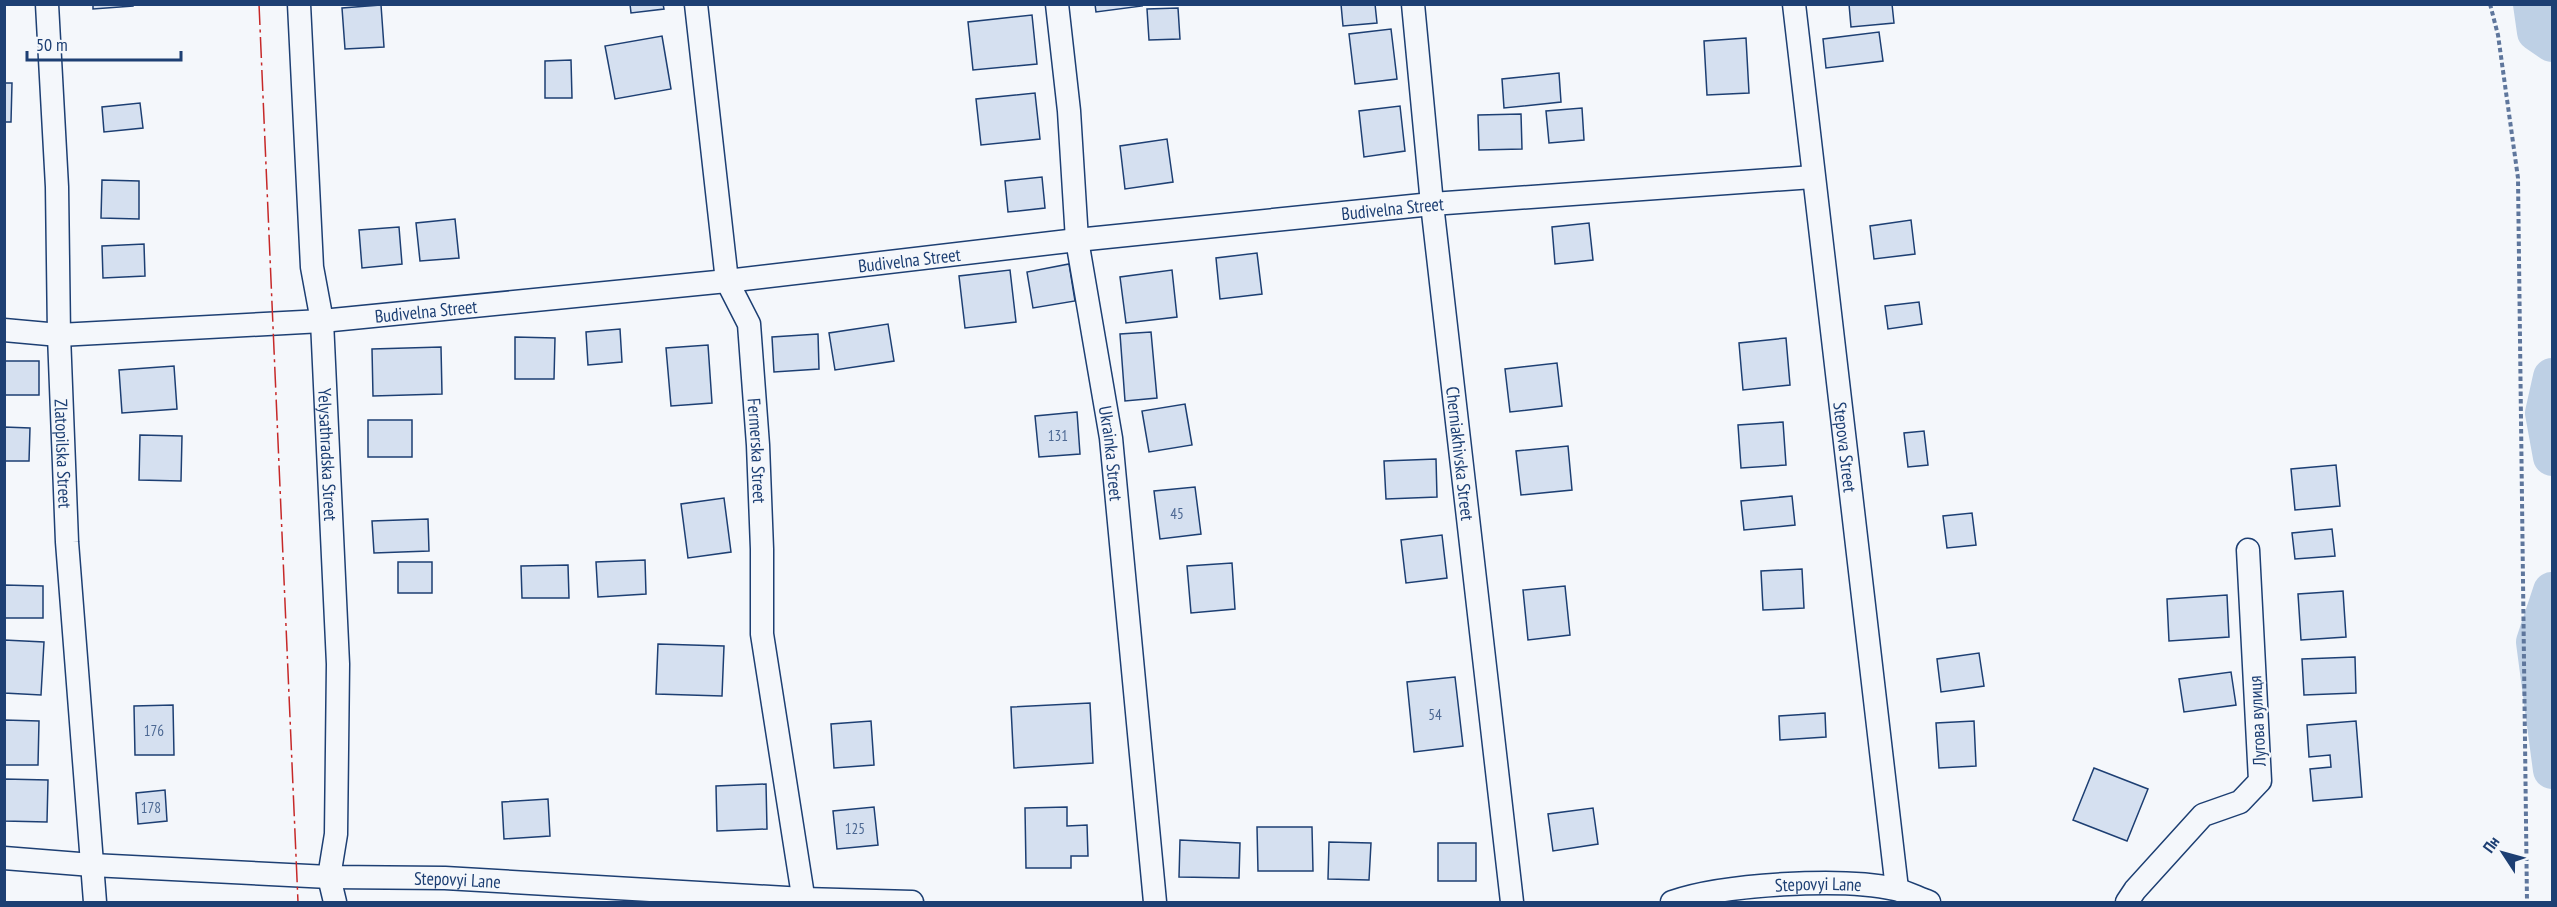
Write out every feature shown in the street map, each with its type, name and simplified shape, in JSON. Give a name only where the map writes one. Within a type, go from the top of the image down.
[{"type":"street","name":"Zlatopilska Street","points":[[47,4],[57,187],[59,335],[67,542],[95,903]]},
{"type":"street","name":"Yelysathradska Street","points":[[299,4],[312,267],[322,321],[338,664],[336,834],[329,877],[335,903]]},
{"type":"street","name":"Fermerska Street","points":[[696,4],[727,281],[749,324],[758,445],[762,634],[804,901]]},
{"type":"street","name":"Ukrainka Street","points":[[1057,4],[1069,111],[1077,240],[1111,438],[1155,903]]},
{"type":"street","name":"Cherniakhivska Street","points":[[1413,4],[1432,204],[1512,903]]},
{"type":"street","name":"Stepova Street","points":[[1794,4],[1897,889]]},
{"type":"street","name":"Budivelna Street","points":[[4,330],[59,335],[322,321],[727,281],[1077,240],[1432,204],[1813,177]]},
{"type":"street","name":"Лугова вулиця","points":[[2127,903],[2135,890],[2203,815],[2240,802],[2260,781],[2247,550]]},
{"type":"street","name":"Stepovyi Lane","points":[[4,858],[92,865],[329,877],[445,878],[804,901],[912,903]]},
{"type":"street","name":"Stepovyi Lane","points":[[1672,903],[1687,897],[1775,885],[1871,885],[1897,889],[1929,903]]},
{"type":"path","points":[[2490,4],[2498,35],[2518,178],[2527,903]]},
{"type":"building","points":[[93,4],[133,4],[133,6],[93,9]]},
{"type":"building","points":[[630,4],[663,4],[664,9],[631,13]]},
{"type":"building","points":[[1095,4],[1141,4],[1142,6],[1096,12]]},
{"type":"building","points":[[1341,4],[1375,4],[1377,23],[1343,26]]},
{"type":"building","points":[[1849,4],[1892,4],[1894,23],[1851,27]]},
{"type":"building","points":[[381,5],[384,47],[345,49],[342,8]]},
{"type":"building","points":[[1178,8],[1180,39],[1149,40],[1147,9]]},
{"type":"building","points":[[1032,15],[1037,64],[973,70],[968,22]]},
{"type":"building","points":[[1391,29],[1397,79],[1355,84],[1349,34]]},
{"type":"building","points":[[1879,32],[1883,61],[1826,68],[1823,39]]},
{"type":"building","points":[[662,36],[671,89],[615,99],[605,46]]},
{"type":"building","points":[[1746,38],[1749,93],[1707,95],[1704,41]]},
{"type":"building","points":[[571,60],[572,98],[545,98],[545,61]]},
{"type":"building","points":[[1559,73],[1561,102],[1504,108],[1502,79]]},
{"type":"building","points":[[4,83],[12,83],[11,122],[4,122]]},
{"type":"building","points":[[1035,93],[1040,139],[981,145],[976,99]]},
{"type":"building","points":[[140,103],[143,128],[104,132],[102,107]]},
{"type":"building","points":[[1400,106],[1405,151],[1364,157],[1359,111]]},
{"type":"building","points":[[1582,108],[1584,140],[1549,143],[1546,111]]},
{"type":"building","points":[[1521,114],[1522,149],[1479,150],[1478,115]]},
{"type":"building","points":[[1167,139],[1173,182],[1125,189],[1120,146]]},
{"type":"building","points":[[1042,177],[1045,208],[1008,212],[1005,181]]},
{"type":"building","points":[[102,180],[139,181],[139,219],[101,218]]},
{"type":"building","points":[[455,219],[459,258],[420,261],[416,223]]},
{"type":"building","points":[[1911,220],[1915,254],[1874,259],[1870,226]]},
{"type":"building","points":[[1589,223],[1593,260],[1555,264],[1552,227]]},
{"type":"building","points":[[399,227],[402,264],[362,268],[359,230]]},
{"type":"building","points":[[144,244],[145,276],[103,278],[102,246]]},
{"type":"building","points":[[1257,253],[1262,294],[1220,299],[1216,258]]},
{"type":"building","points":[[1069,264],[1075,301],[1033,308],[1027,272]]},
{"type":"building","points":[[1010,270],[1016,322],[965,328],[959,276]]},
{"type":"building","points":[[1172,270],[1177,317],[1126,323],[1120,277]]},
{"type":"building","points":[[1919,302],[1922,324],[1888,329],[1885,306]]},
{"type":"building","points":[[888,324],[894,361],[835,370],[829,333]]},
{"type":"building","points":[[620,329],[622,362],[588,365],[586,332]]},
{"type":"building","points":[[1151,332],[1157,398],[1125,401],[1120,334]]},
{"type":"building","points":[[818,334],[819,369],[774,372],[772,337]]},
{"type":"building","points":[[515,337],[555,338],[554,379],[515,379]]},
{"type":"building","points":[[1786,338],[1790,385],[1743,390],[1739,343]]},
{"type":"building","points":[[708,345],[712,403],[671,406],[666,348]]},
{"type":"building","points":[[441,347],[442,394],[373,396],[372,349]]},
{"type":"building","points":[[4,361],[39,361],[39,395],[4,395]]},
{"type":"building","points":[[1557,363],[1562,406],[1510,412],[1505,369]]},
{"type":"building","points":[[174,366],[177,409],[122,413],[119,370]]},
{"type":"building","points":[[1185,404],[1192,445],[1149,452],[1142,411]]},
{"type":"building","points":[[1077,412],[1080,454],[1039,457],[1035,416]]},
{"type":"building","points":[[368,420],[412,420],[412,457],[368,457]]},
{"type":"building","points":[[1783,422],[1786,465],[1741,468],[1738,425]]},
{"type":"building","points":[[4,427],[30,428],[29,461],[4,461]]},
{"type":"building","points":[[1924,431],[1928,465],[1908,467],[1904,433]]},
{"type":"building","points":[[140,435],[182,436],[181,481],[139,480]]},
{"type":"building","points":[[1568,446],[1572,490],[1521,495],[1516,451]]},
{"type":"building","points":[[1436,459],[1437,497],[1386,499],[1384,461]]},
{"type":"building","points":[[2336,465],[2340,506],[2295,510],[2291,469]]},
{"type":"building","points":[[1195,487],[1201,534],[1160,539],[1154,491]]},
{"type":"building","points":[[1792,496],[1795,525],[1744,530],[1741,501]]},
{"type":"building","points":[[724,498],[731,552],[688,558],[681,504]]},
{"type":"building","points":[[1972,513],[1976,545],[1947,548],[1943,516]]},
{"type":"building","points":[[428,519],[429,551],[374,553],[372,521]]},
{"type":"building","points":[[2332,529],[2335,556],[2295,559],[2292,533]]},
{"type":"building","points":[[1442,535],[1447,578],[1406,583],[1401,540]]},
{"type":"building","points":[[645,560],[646,594],[598,597],[596,562]]},
{"type":"building","points":[[398,562],[432,562],[432,593],[398,593]]},
{"type":"building","points":[[1232,563],[1235,609],[1191,613],[1187,566]]},
{"type":"building","points":[[568,565],[569,598],[522,598],[521,566]]},
{"type":"building","points":[[1802,569],[1804,608],[1763,610],[1761,571]]},
{"type":"building","points":[[4,585],[43,586],[43,618],[4,618]]},
{"type":"building","points":[[1565,586],[1570,635],[1528,640],[1523,590]]},
{"type":"building","points":[[2343,591],[2346,637],[2301,640],[2298,594]]},
{"type":"building","points":[[2227,595],[2229,637],[2169,641],[2167,599]]},
{"type":"building","points":[[4,640],[44,642],[41,695],[4,693]]},
{"type":"building","points":[[658,644],[724,646],[722,696],[656,694]]},
{"type":"building","points":[[1979,653],[1984,686],[1941,692],[1937,659]]},
{"type":"building","points":[[2355,657],[2356,693],[2304,695],[2302,659]]},
{"type":"building","points":[[2231,672],[2236,705],[2184,712],[2179,679]]},
{"type":"building","points":[[1455,677],[1463,746],[1414,752],[1407,682]]},
{"type":"building","points":[[1090,703],[1093,763],[1014,768],[1011,707]]},
{"type":"building","points":[[173,705],[174,755],[135,755],[134,706]]},
{"type":"building","points":[[1825,713],[1826,737],[1780,740],[1779,716]]},
{"type":"building","points":[[4,720],[39,721],[38,765],[4,765]]},
{"type":"building","points":[[871,721],[874,765],[834,768],[831,724]]},
{"type":"building","points":[[1974,721],[1976,766],[1939,768],[1936,723]]},
{"type":"building","points":[[2356,721],[2362,797],[2313,801],[2310,769],[2331,767],[2330,755],[2309,757],[2307,725]]},
{"type":"building","points":[[2094,768],[2148,789],[2127,841],[2073,820]]},
{"type":"building","points":[[4,779],[48,780],[47,822],[4,821]]},
{"type":"building","points":[[766,784],[767,829],[717,831],[716,786]]},
{"type":"building","points":[[165,790],[167,821],[138,824],[136,793]]},
{"type":"building","points":[[548,799],[550,836],[504,839],[502,802]]},
{"type":"building","points":[[874,807],[878,845],[837,849],[833,811]]},
{"type":"building","points":[[1067,807],[1067,826],[1087,825],[1088,856],[1071,856],[1071,868],[1026,868],[1025,808]]},
{"type":"building","points":[[1593,808],[1598,844],[1553,851],[1548,814]]},
{"type":"building","points":[[1257,827],[1312,827],[1313,871],[1258,871]]},
{"type":"building","points":[[1180,840],[1240,843],[1239,878],[1179,877]]},
{"type":"building","points":[[1329,842],[1371,843],[1369,880],[1328,879]]},
{"type":"building","points":[[1438,843],[1476,843],[1476,881],[1438,881]]},
{"type":"waterway","points":[[2532,4],[2536,32],[2552,43]]},
{"type":"waterway","points":[[2552,377],[2544,413],[2552,457]]},
{"type":"waterway","points":[[2552,591],[2535,642],[2552,770]]},
{"type":"power","points":[[259,4],[298,902]]}]
